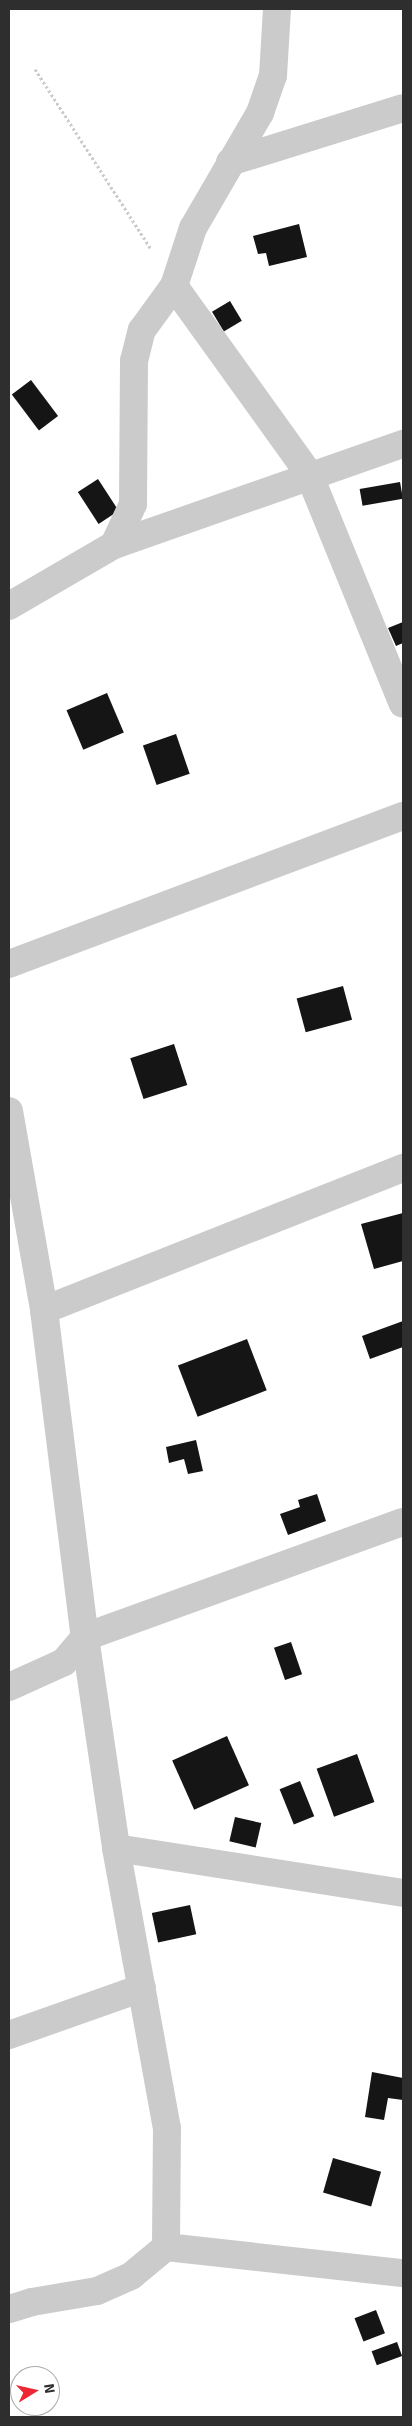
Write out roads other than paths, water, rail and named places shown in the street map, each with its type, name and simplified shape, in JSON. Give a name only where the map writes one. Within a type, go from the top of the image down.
[{"type":"street","points":[[114,545],[133,504],[134,361],[142,330],[174,286],[193,228],[260,112],[273,76],[277,9]]},
{"type":"street","points":[[230,162],[403,108]]},
{"type":"street","points":[[174,286],[309,474],[403,704]]},
{"type":"street","points":[[9,606],[114,545],[309,474],[403,444]]},
{"type":"street","points":[[9,964],[403,816]]},
{"type":"street","points":[[9,1111],[44,1310],[85,1637],[116,1848],[167,2128],[166,2247]]},
{"type":"street","points":[[44,1310],[403,1168]]},
{"type":"street","points":[[9,1688],[64,1662],[85,1637],[403,1522]]},
{"type":"street","points":[[116,1848],[403,1893]]},
{"type":"street","points":[[9,2035],[142,1988]]},
{"type":"street","points":[[9,2309],[32,2302],[98,2292],[131,2276],[166,2247],[403,2273]]}]
